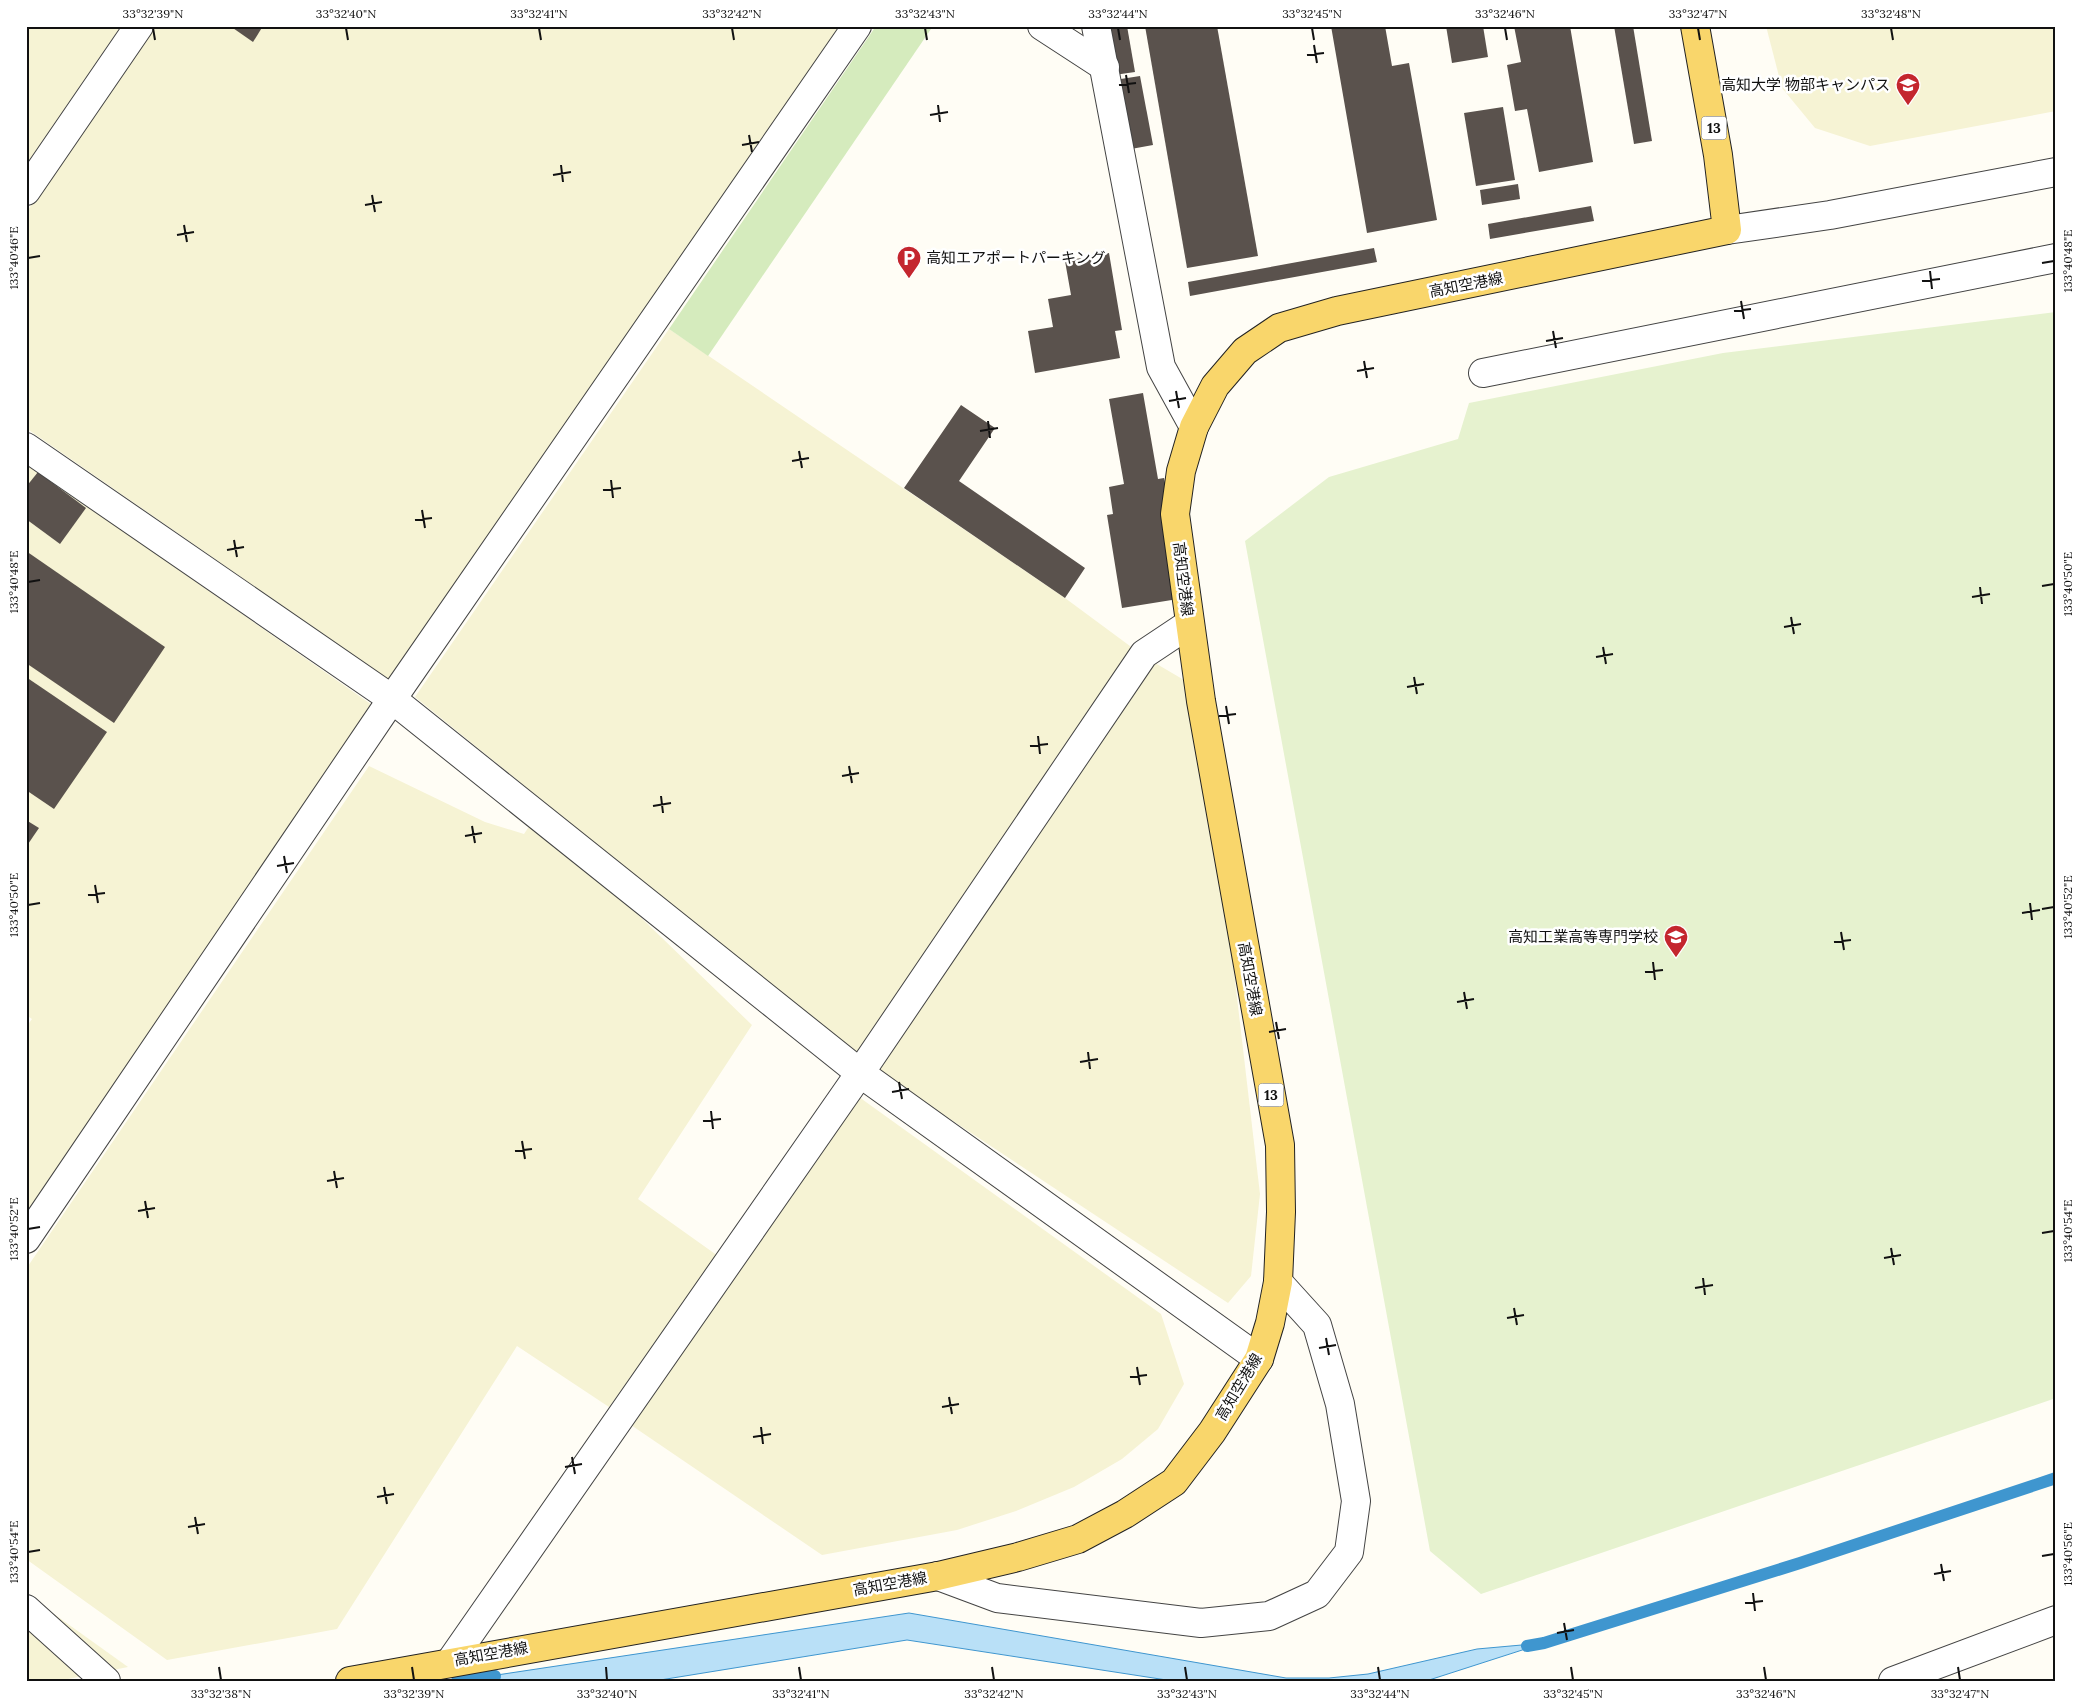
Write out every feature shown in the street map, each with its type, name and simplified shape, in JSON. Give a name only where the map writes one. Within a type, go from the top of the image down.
[{"type":"main road","name":"13","points":[[1695,26],[1718,155],[1727,230]]},
{"type":"main road","name":"高知空港線","points":[[350,1681],[938,1576],[1018,1557],[1078,1539],[1125,1514],[1174,1482],[1212,1432],[1259,1359],[1270,1323],[1278,1282],[1281,1212],[1280,1145],[1189,624],[1175,514],[1181,471],[1194,427],[1215,386],[1245,352],[1279,328],[1338,311],[1727,230]]},
{"type":"street","points":[[26,190],[139,26]]},
{"type":"street","points":[[26,1239],[392,699],[856,26]]},
{"type":"street","points":[[1042,26],[1105,67]]},
{"type":"street","points":[[1096,26],[1161,366],[1194,427]]},
{"type":"street","points":[[1727,230],[1830,215],[2056,172]]},
{"type":"street","points":[[1484,372],[2056,258]]},
{"type":"street","points":[[26,447],[392,699],[860,1073],[1259,1359]]},
{"type":"street","points":[[450,1662],[860,1073],[1144,654],[1189,624]]},
{"type":"street","points":[[938,1576],[997,1598],[1201,1622],[1269,1616],[1318,1594],[1349,1552],[1356,1501],[1340,1404],[1316,1325],[1278,1282]]},
{"type":"street","points":[[26,1609],[106,1681]]},
{"type":"street","points":[[1893,1681],[2056,1620]]},
{"type":"shaded area","points":[[26,26],[121,26],[26,165]]},
{"type":"shaded area","points":[[154,26],[842,26],[391,681],[26,428],[26,213]]},
{"type":"shaded area","name":"高知大学 物部キャンパス","points":[[1766,26],[2056,26],[2056,111],[1870,146],[1815,128],[1782,88]]},
{"type":"shaded area","points":[[669,329],[1065,598],[1134,649],[860,1058],[415,697]]},
{"type":"shaded area","points":[[26,463],[375,707],[26,1213],[26,1027],[32,1019],[26,1015]]},
{"type":"shaded area","points":[[1150,660],[1201,690],[1260,1194],[1251,1276],[1228,1303],[876,1070]]},
{"type":"shaded area","points":[[369,766],[485,822],[524,834],[536,816],[752,1025],[638,1199],[718,1256],[609,1407],[517,1346],[337,1629],[167,1660],[26,1559],[26,1269]]},
{"type":"shaded area","points":[[859,1097],[1161,1314],[1184,1384],[1158,1429],[1122,1459],[1074,1487],[1016,1511],[957,1530],[822,1555],[628,1423]]},
{"type":"shaded area","points":[[26,1594],[128,1667],[58,1681],[26,1681]]},
{"type":"green space","points":[[876,26],[933,26],[708,356],[669,329]]},
{"type":"green space","name":"高知工業高等専門学校","points":[[2056,312],[2056,1398],[1481,1594],[1430,1551],[1245,541],[1329,477],[1458,439],[1469,403],[1723,353]]},
{"type":"water","points":[[909,1613],[1286,1678],[1329,1678],[1368,1674],[1477,1649],[1544,1643],[1426,1681],[1173,1681],[907,1640],[654,1681],[457,1681]]},
{"type":"building","points":[[230,26],[263,26],[253,42]]},
{"type":"building","points":[[1106,26],[1127,26],[1135,72],[1114,75]]},
{"type":"building","points":[[1145,26],[1217,26],[1258,256],[1187,268]]},
{"type":"building","points":[[1331,26],[1385,26],[1392,66],[1409,63],[1437,220],[1367,233]]},
{"type":"building","points":[[1446,26],[1483,26],[1488,57],[1452,63]]},
{"type":"building","points":[[1514,26],[1570,26],[1593,162],[1539,172],[1527,109],[1515,111],[1507,65],[1521,62]]},
{"type":"building","points":[[1614,26],[1633,26],[1652,141],[1634,144]]},
{"type":"building","points":[[1140,76],[1153,145],[1120,151],[1108,81]]},
{"type":"building","points":[[1503,107],[1515,180],[1476,186],[1464,113]]},
{"type":"building","points":[[1518,184],[1520,199],[1482,205],[1480,190]]},
{"type":"building","points":[[1591,206],[1594,221],[1490,239],[1488,224]]},
{"type":"building","points":[[1374,248],[1377,262],[1190,296],[1188,282]]},
{"type":"building","points":[[1109,253],[1122,330],[1115,331],[1120,358],[1035,373],[1028,331],[1053,327],[1048,299],[1071,295],[1065,261]]},
{"type":"building","points":[[1143,393],[1158,479],[1164,478],[1169,504],[1162,506],[1178,599],[1122,608],[1107,515],[1113,514],[1109,487],[1124,484],[1109,399]]},
{"type":"building","points":[[961,405],[995,428],[959,481],[1085,568],[1065,598],[904,488]]},
{"type":"building","points":[[38,472],[86,508],[60,544],[26,519],[26,487]]},
{"type":"building","points":[[26,551],[165,647],[114,723],[26,663]]},
{"type":"building","points":[[26,677],[107,732],[54,809],[26,790]]},
{"type":"building","points":[[26,820],[39,828],[26,847]]},
{"type":"waterway","points":[[1527,1646],[1544,1643],[1800,1563],[2056,1478]]},
{"type":"waterway","points":[[457,1681],[495,1676]]},
{"type":"place","name":"高知大学 物部キャンパス","points":[[1908,106]]},
{"type":"place","name":"高知エアポートパーキング","points":[[909,279]]},
{"type":"place","name":"高知工業高等専門学校","points":[[1676,958]]}]
